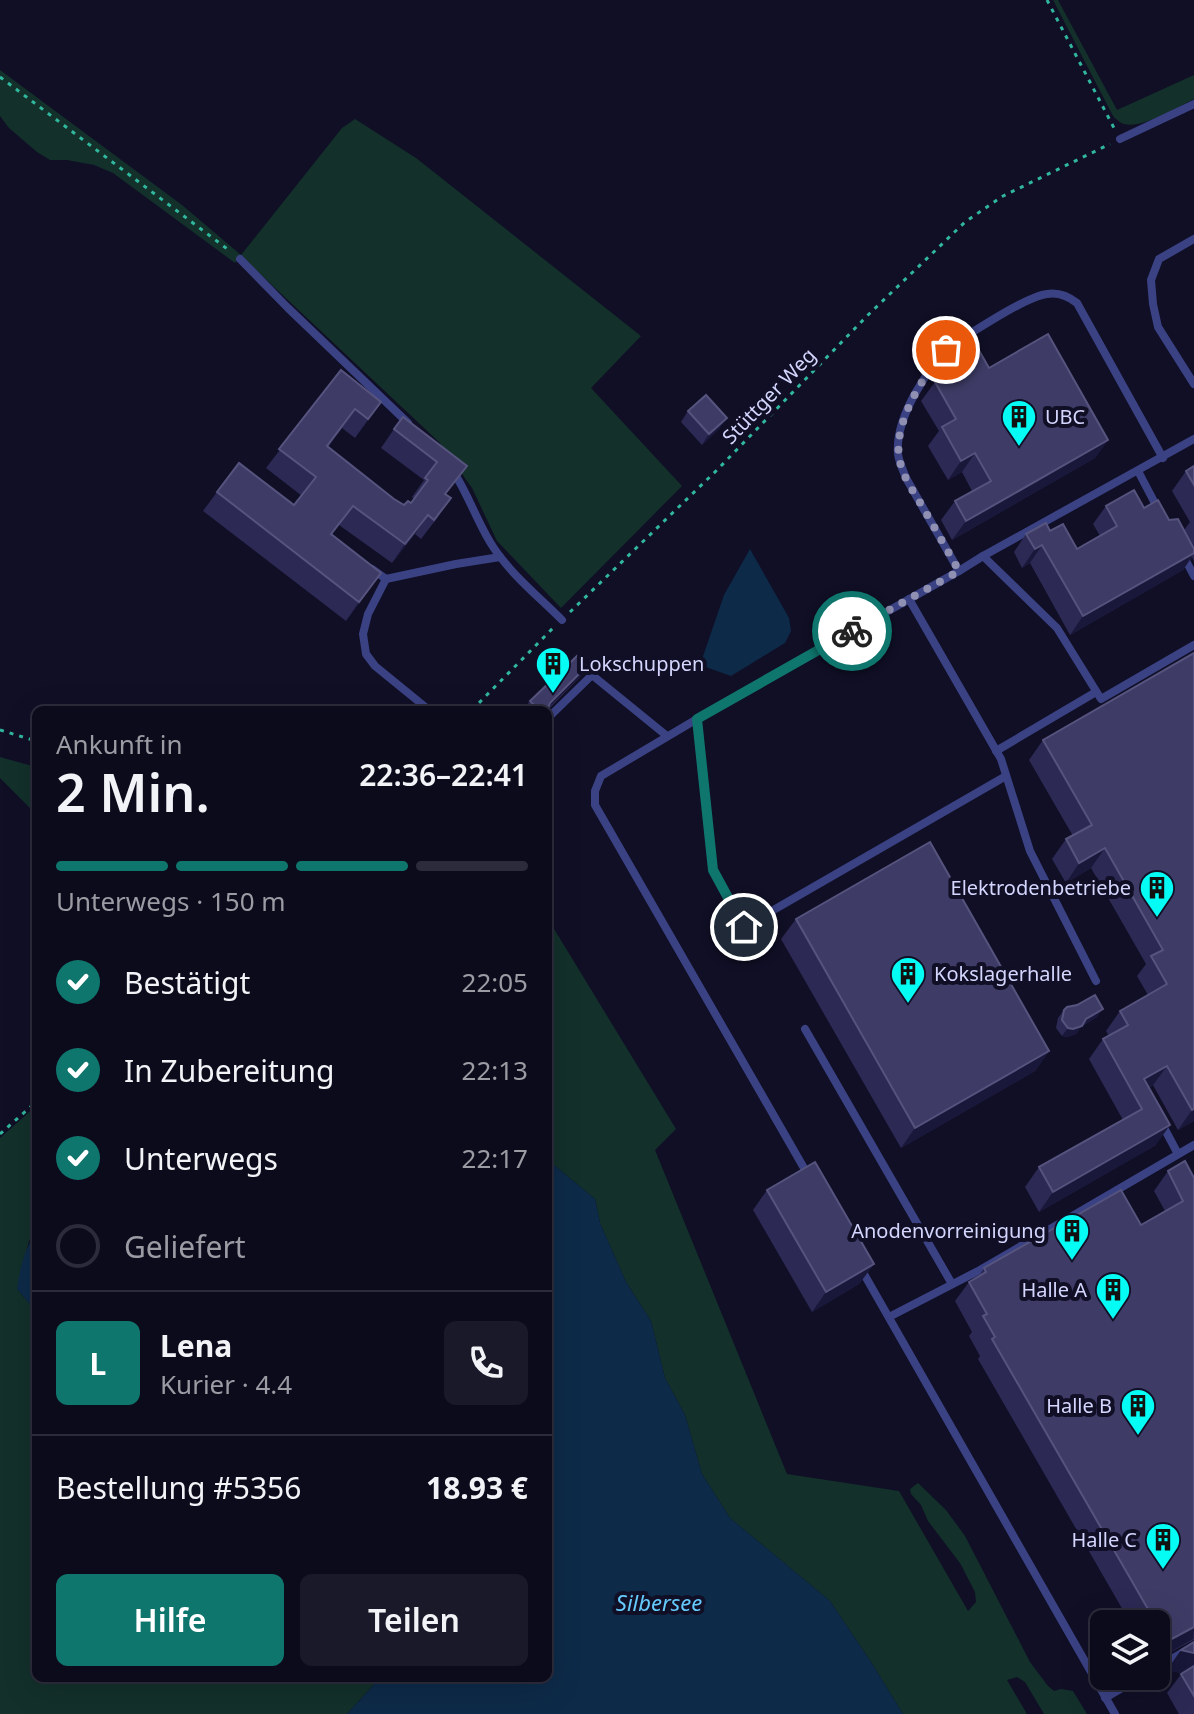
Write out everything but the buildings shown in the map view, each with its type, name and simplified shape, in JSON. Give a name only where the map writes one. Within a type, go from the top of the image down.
[{"type":"lane","points":[[1117,140],[1194,104]]},
{"type":"lane","points":[[1194,239],[1159,259],[1151,280],[1158,327],[1194,384]]},
{"type":"lane","points":[[240,259],[412,427]]},
{"type":"lane","points":[[959,571],[900,464],[898,447],[902,427],[919,388],[946,350],[1031,298],[1049,293],[1066,296],[1077,303],[1163,458]]},
{"type":"lane","points":[[811,1181],[595,805],[595,791],[601,776],[983,556],[1194,439]]},
{"type":"lane","points":[[450,467],[466,490],[500,557],[562,620]]},
{"type":"lane","points":[[1138,471],[1166,524]]},
{"type":"lane","points":[[1180,550],[1194,576]]},
{"type":"lane","points":[[983,556],[1057,628],[1101,699],[1194,645]]},
{"type":"lane","points":[[363,563],[386,579],[500,557]]},
{"type":"lane","points":[[386,579],[368,614],[363,634],[366,654],[375,666],[424,706]]},
{"type":"lane","points":[[909,599],[996,751],[1030,851],[1096,981]]},
{"type":"lane","points":[[552,714],[592,675],[667,736]]},
{"type":"lane","points":[[996,751],[1096,692]]},
{"type":"lane","points":[[697,719],[713,870],[744,927],[1006,776]]},
{"type":"lane","points":[[805,1029],[952,1284]]},
{"type":"lane","points":[[1160,1120],[1178,1154]]},
{"type":"lane","points":[[889,1317],[980,1270],[1194,1145]]},
{"type":"lane","points":[[857,1262],[1115,1714]]},
{"type":"lane","points":[[1170,1660],[1194,1646]]},
{"type":"lane","points":[[1105,1698],[1118,1690]]},
{"type":"path","points":[[1047,0],[1117,140]]},
{"type":"path","points":[[0,77],[240,259]]},
{"type":"path","name":"Stüttger Weg","points":[[476,706],[965,222],[1003,196],[1117,140]]},
{"type":"path","points":[[0,730],[32,740]]},
{"type":"path","points":[[0,1134],[32,1106]]},
{"type":"green space","points":[[1053,0],[1058,0],[1117,110],[1194,75],[1194,99],[1140,123],[1120,122],[1113,116]]},
{"type":"green space","points":[[0,70],[182,205],[241,255],[342,128],[355,119],[416,158],[641,336],[591,388],[682,486],[561,608],[497,541],[472,488],[439,442],[241,256],[235,263],[113,173],[94,165],[50,160],[9,128],[0,116]]},
{"type":"green space","points":[[0,757],[32,766],[32,810],[0,778]]},
{"type":"green space","points":[[552,926],[676,1129],[655,1150],[787,1474],[899,1491],[968,1611],[976,1602],[975,1592],[960,1563],[911,1494],[910,1489],[918,1483],[946,1510],[965,1536],[1030,1662],[1054,1691],[1073,1691],[1087,1714],[1044,1714],[1025,1682],[1017,1677],[1007,1680],[1027,1714],[903,1714],[830,1601],[730,1518],[702,1474],[685,1415],[665,1378],[651,1321],[626,1282],[600,1223],[595,1199],[552,1163]]},
{"type":"green space","points":[[32,1110],[32,1237],[17,1289],[32,1306],[32,1682],[376,1682],[347,1714],[0,1714],[0,1138]]},
{"type":"water","points":[[750,549],[789,618],[791,631],[785,643],[731,676],[700,665],[724,595]]},
{"type":"water","name":"Silbersee","points":[[552,1163],[595,1199],[600,1223],[626,1282],[651,1321],[665,1378],[685,1415],[702,1474],[730,1518],[830,1601],[903,1714],[347,1714],[376,1682],[552,1682]]},
{"type":"water","points":[[32,1239],[32,1306],[17,1289]]},
{"type":"way so far","points":[[852,631],[959,571],[906,478],[898,455],[909,407],[946,350]]},
{"type":"place","name":"UBC","points":[[1019,448]]},
{"type":"place","name":"Lokschuppen","points":[[553,695]]},
{"type":"place","name":"Elektrodenbetriebe","points":[[1157,919]]},
{"type":"place","name":"Kokslagerhalle","points":[[908,1005]]},
{"type":"place","name":"Anodenvorreinigung","points":[[1072,1262]]},
{"type":"place","name":"Halle A","points":[[1113,1321]]},
{"type":"place","name":"Halle B","points":[[1138,1437]]},
{"type":"place","name":"Halle C","points":[[1163,1571]]},
{"type":"route","points":[[744,927],[713,870],[697,719],[852,631]]}]
